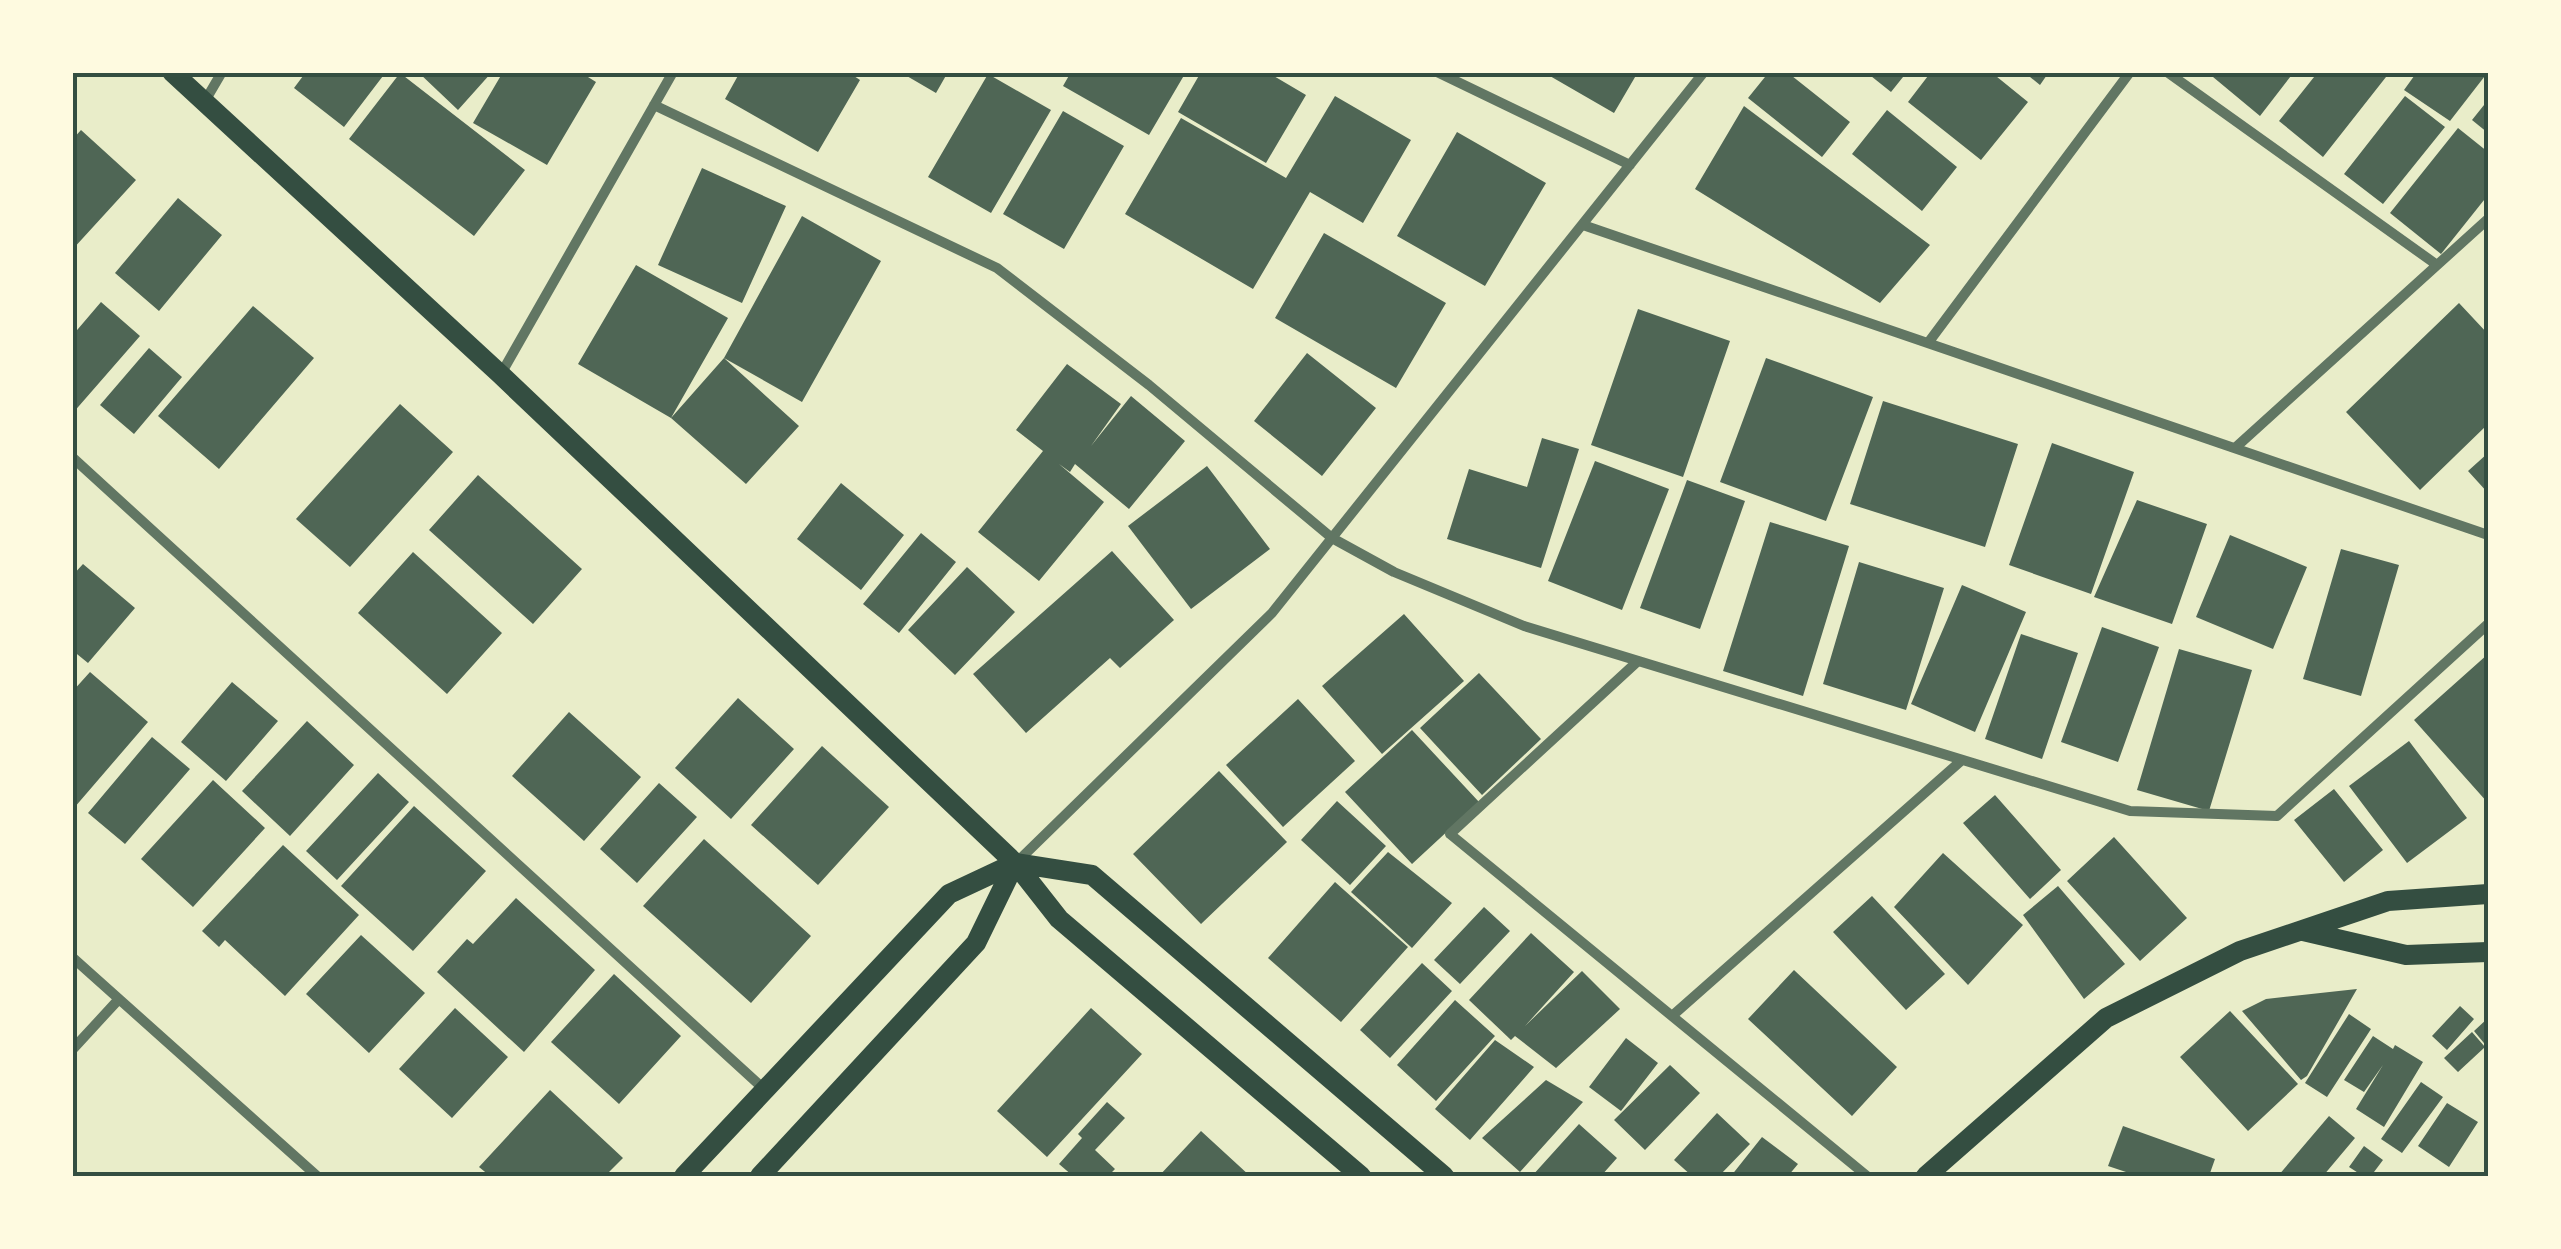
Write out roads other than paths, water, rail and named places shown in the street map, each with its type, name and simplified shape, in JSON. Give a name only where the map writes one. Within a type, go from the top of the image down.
[{"type":"main road","points":[[172,72],[500,374],[1015,863],[1059,918],[1361,1176]]},
{"type":"main road","points":[[760,1176],[976,943],[1015,863]]},
{"type":"main road","points":[[684,1176],[949,894],[1015,863],[1092,875],[1444,1176]]},
{"type":"main road","points":[[1926,1176],[2106,1018],[2240,951],[2388,901],[2488,894]]},
{"type":"main road","points":[[2302,930],[2406,955],[2488,952]]},
{"type":"street","points":[[205,102],[222,72]]},
{"type":"street","points":[[500,374],[673,72]]},
{"type":"street","points":[[1437,72],[1630,165]]},
{"type":"street","points":[[1015,863],[1272,613],[1704,72]]},
{"type":"street","points":[[1928,343],[2130,72]]},
{"type":"street","points":[[2167,72],[2437,265]]},
{"type":"street","points":[[654,105],[996,268],[1149,385],[1332,538],[1394,572],[1524,626],[2130,811],[2277,816],[2488,624]]},
{"type":"street","points":[[2235,448],[2488,219]]},
{"type":"street","points":[[1582,225],[2488,536]]},
{"type":"street","points":[[72,457],[765,1090]]},
{"type":"street","points":[[1638,661],[1450,834],[1867,1176]]},
{"type":"street","points":[[1672,1016],[1962,760]]},
{"type":"street","points":[[72,958],[318,1176]]},
{"type":"street","points":[[72,1050],[118,999]]}]
